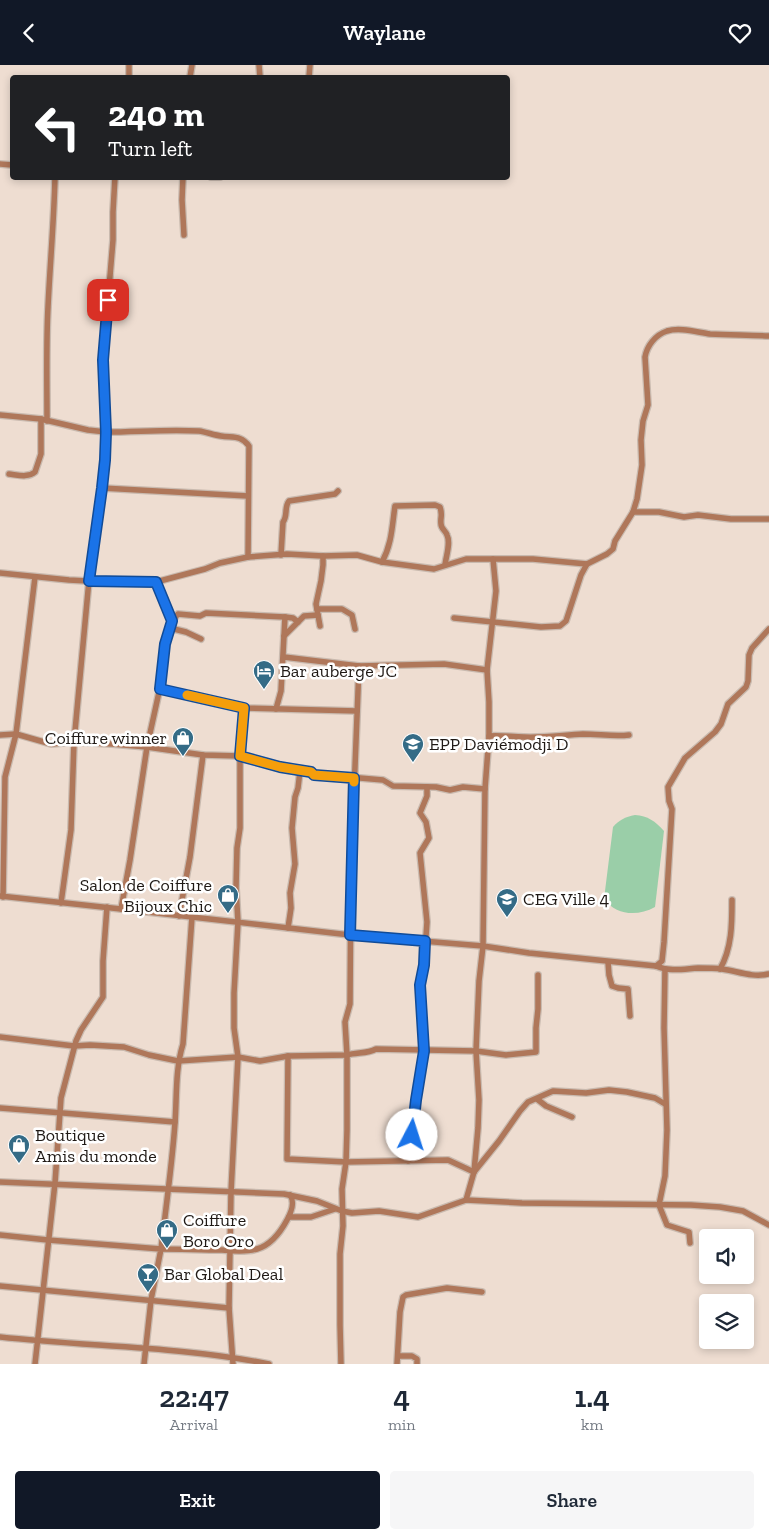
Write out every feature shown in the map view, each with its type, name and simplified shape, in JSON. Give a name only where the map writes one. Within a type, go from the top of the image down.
[{"type":"street","points":[[9,474],[26,476],[32,474],[41,454],[55,180]]},
{"type":"street","points":[[61,903],[71,830],[74,742],[89,581],[102,488],[106,432],[103,360],[112,248],[115,180]]},
{"type":"street","points":[[183,180],[184,235]]},
{"type":"street","points":[[0,573],[89,581],[156,582],[220,563],[248,557],[281,555],[357,555],[382,562],[434,569],[466,559],[534,559],[587,564],[613,549],[615,541],[633,512],[637,499],[642,465],[641,440],[643,421],[648,405],[645,357],[654,339],[666,332],[675,330],[769,336]]},
{"type":"street","points":[[0,415],[44,420],[106,432],[200,431],[245,440],[249,446],[248,557]]},
{"type":"street","points":[[102,488],[248,496]]},
{"type":"street","points":[[281,555],[283,522],[287,503],[289,501],[335,494],[338,491]]},
{"type":"street","points":[[382,562],[388,552],[395,506],[435,505],[440,507],[442,515],[441,524],[448,535],[445,565]]},
{"type":"street","points":[[633,512],[659,512],[684,517],[698,515],[731,519],[769,519]]},
{"type":"street","points":[[320,625],[316,604],[324,565],[323,556]]},
{"type":"street","points":[[466,1199],[474,1171],[478,1127],[479,1100],[476,1051],[479,981],[483,946],[485,789],[489,736],[487,670],[496,591],[493,559]]},
{"type":"street","points":[[454,618],[541,627],[560,626],[566,621],[581,575],[587,564]]},
{"type":"street","points":[[35,577],[16,734],[5,777],[1,897],[107,907],[350,935],[483,946],[529,953],[656,966],[665,969],[720,969],[760,976],[768,974]]},
{"type":"street","points":[[156,582],[172,621]]},
{"type":"street","points":[[284,636],[304,616],[342,609],[352,615],[355,629]]},
{"type":"street","points":[[121,909],[147,747],[160,689],[165,644],[172,621],[178,615],[200,616],[206,613],[285,617],[293,618],[298,622]]},
{"type":"street","points":[[276,709],[281,691],[285,617]]},
{"type":"street","points":[[170,628],[186,632],[201,639]]},
{"type":"street","points":[[656,966],[662,961],[664,942],[672,809],[669,801],[668,787],[685,758],[715,733],[721,724],[728,704],[746,687],[749,655],[752,648],[769,629]]},
{"type":"street","points":[[284,657],[359,666],[444,663],[487,670]]},
{"type":"street","points":[[341,1364],[340,1263],[343,1226],[339,1210],[346,1162],[347,1055],[345,1022],[350,1004],[354,778],[359,666]]},
{"type":"street","points":[[160,689],[244,708],[357,711]]},
{"type":"street","points":[[233,1364],[229,1308],[231,1191],[238,1057],[234,1028],[234,993],[238,922],[236,888],[237,849],[240,828],[240,756],[244,708]]},
{"type":"street","points":[[0,735],[16,734],[51,744],[74,742],[147,747],[203,755],[240,756],[280,767],[311,772],[314,775],[383,780],[393,786],[450,790],[463,787],[485,789]]},
{"type":"street","points":[[489,736],[525,737],[597,734],[614,737],[630,735]]},
{"type":"street","points":[[179,916],[190,857],[203,755]]},
{"type":"street","points":[[288,928],[291,908],[290,893],[295,864],[292,828],[300,771]]},
{"type":"street","points":[[408,1161],[424,1051],[420,985],[424,965],[427,922],[420,853],[428,838],[426,822],[420,813],[427,797],[427,787]]},
{"type":"street","points":[[720,969],[727,958],[731,939],[732,900]]},
{"type":"street","points":[[35,1364],[55,1183],[62,1098],[74,1046],[80,1030],[103,997],[103,961],[107,907]]},
{"type":"street","points":[[144,1364],[151,1299],[168,1189],[175,1122],[178,1061],[183,1043],[192,917]]},
{"type":"street","points":[[608,962],[612,986],[628,989],[630,994],[630,1016]]},
{"type":"street","points":[[665,969],[664,1028],[667,1130],[665,1176],[659,1205],[667,1225],[689,1232],[690,1243]]},
{"type":"street","points":[[0,1037],[74,1046],[124,1047],[178,1061],[238,1057],[260,1061],[288,1056],[308,1057],[369,1053],[376,1049],[476,1051],[506,1055],[536,1052],[538,975]]},
{"type":"street","points":[[288,1056],[287,1159],[346,1162],[448,1160],[474,1171]]},
{"type":"street","points":[[474,1171],[528,1102],[552,1091],[586,1093],[609,1090],[655,1098],[665,1104]]},
{"type":"street","points":[[537,1099],[550,1109],[572,1117]]},
{"type":"street","points":[[0,1108],[175,1122]]},
{"type":"street","points":[[0,1182],[290,1195],[317,1201],[352,1213],[379,1211],[418,1217],[466,1199],[522,1203],[700,1206],[743,1211],[769,1225]]},
{"type":"street","points":[[0,1235],[48,1241],[160,1249],[230,1251],[257,1249],[271,1242],[278,1235],[289,1217],[293,1205],[290,1195]]},
{"type":"street","points":[[289,1217],[311,1217],[339,1210]]},
{"type":"street","points":[[0,1285],[229,1308]]},
{"type":"street","points":[[397,1364],[400,1312],[403,1297],[447,1288],[482,1292]]},
{"type":"street","points":[[0,1337],[146,1348],[233,1357],[269,1364]]},
{"type":"street","points":[[398,1356],[412,1356],[417,1359],[417,1364]]},
{"type":"green space","points":[[635,815],[651,820],[664,831],[655,907],[641,912],[627,913],[614,908],[604,899],[613,827],[622,819]]},
{"type":"slow traffic","points":[[187,695],[244,708],[240,756],[280,767],[311,772],[314,775],[354,778],[354,782]]},
{"type":"place","name":"Bar auberge JC","points":[[264,690]]},
{"type":"place","name":"Coiffure winner","points":[[183,757]]},
{"type":"place","name":"EPP Daviémodji D","points":[[413,763]]},
{"type":"place","name":"Salon de Coiffure Bijoux Chic","points":[[228,914]]},
{"type":"place","name":"CEG Ville 4","points":[[507,918]]},
{"type":"place","name":"Boutique Amis du monde","points":[[19,1164]]},
{"type":"place","name":"Coiffure Boro Oro","points":[[167,1249]]},
{"type":"place","name":"Bar Global Deal","points":[[148,1293]]},
{"type":"route","points":[[108,300],[103,360],[106,432],[105,460],[89,581],[156,582],[172,621],[165,644],[160,689],[244,708],[240,756],[280,767],[311,772],[314,775],[354,778],[350,935],[425,941],[424,965],[420,985],[424,1051],[412,1135]]}]
